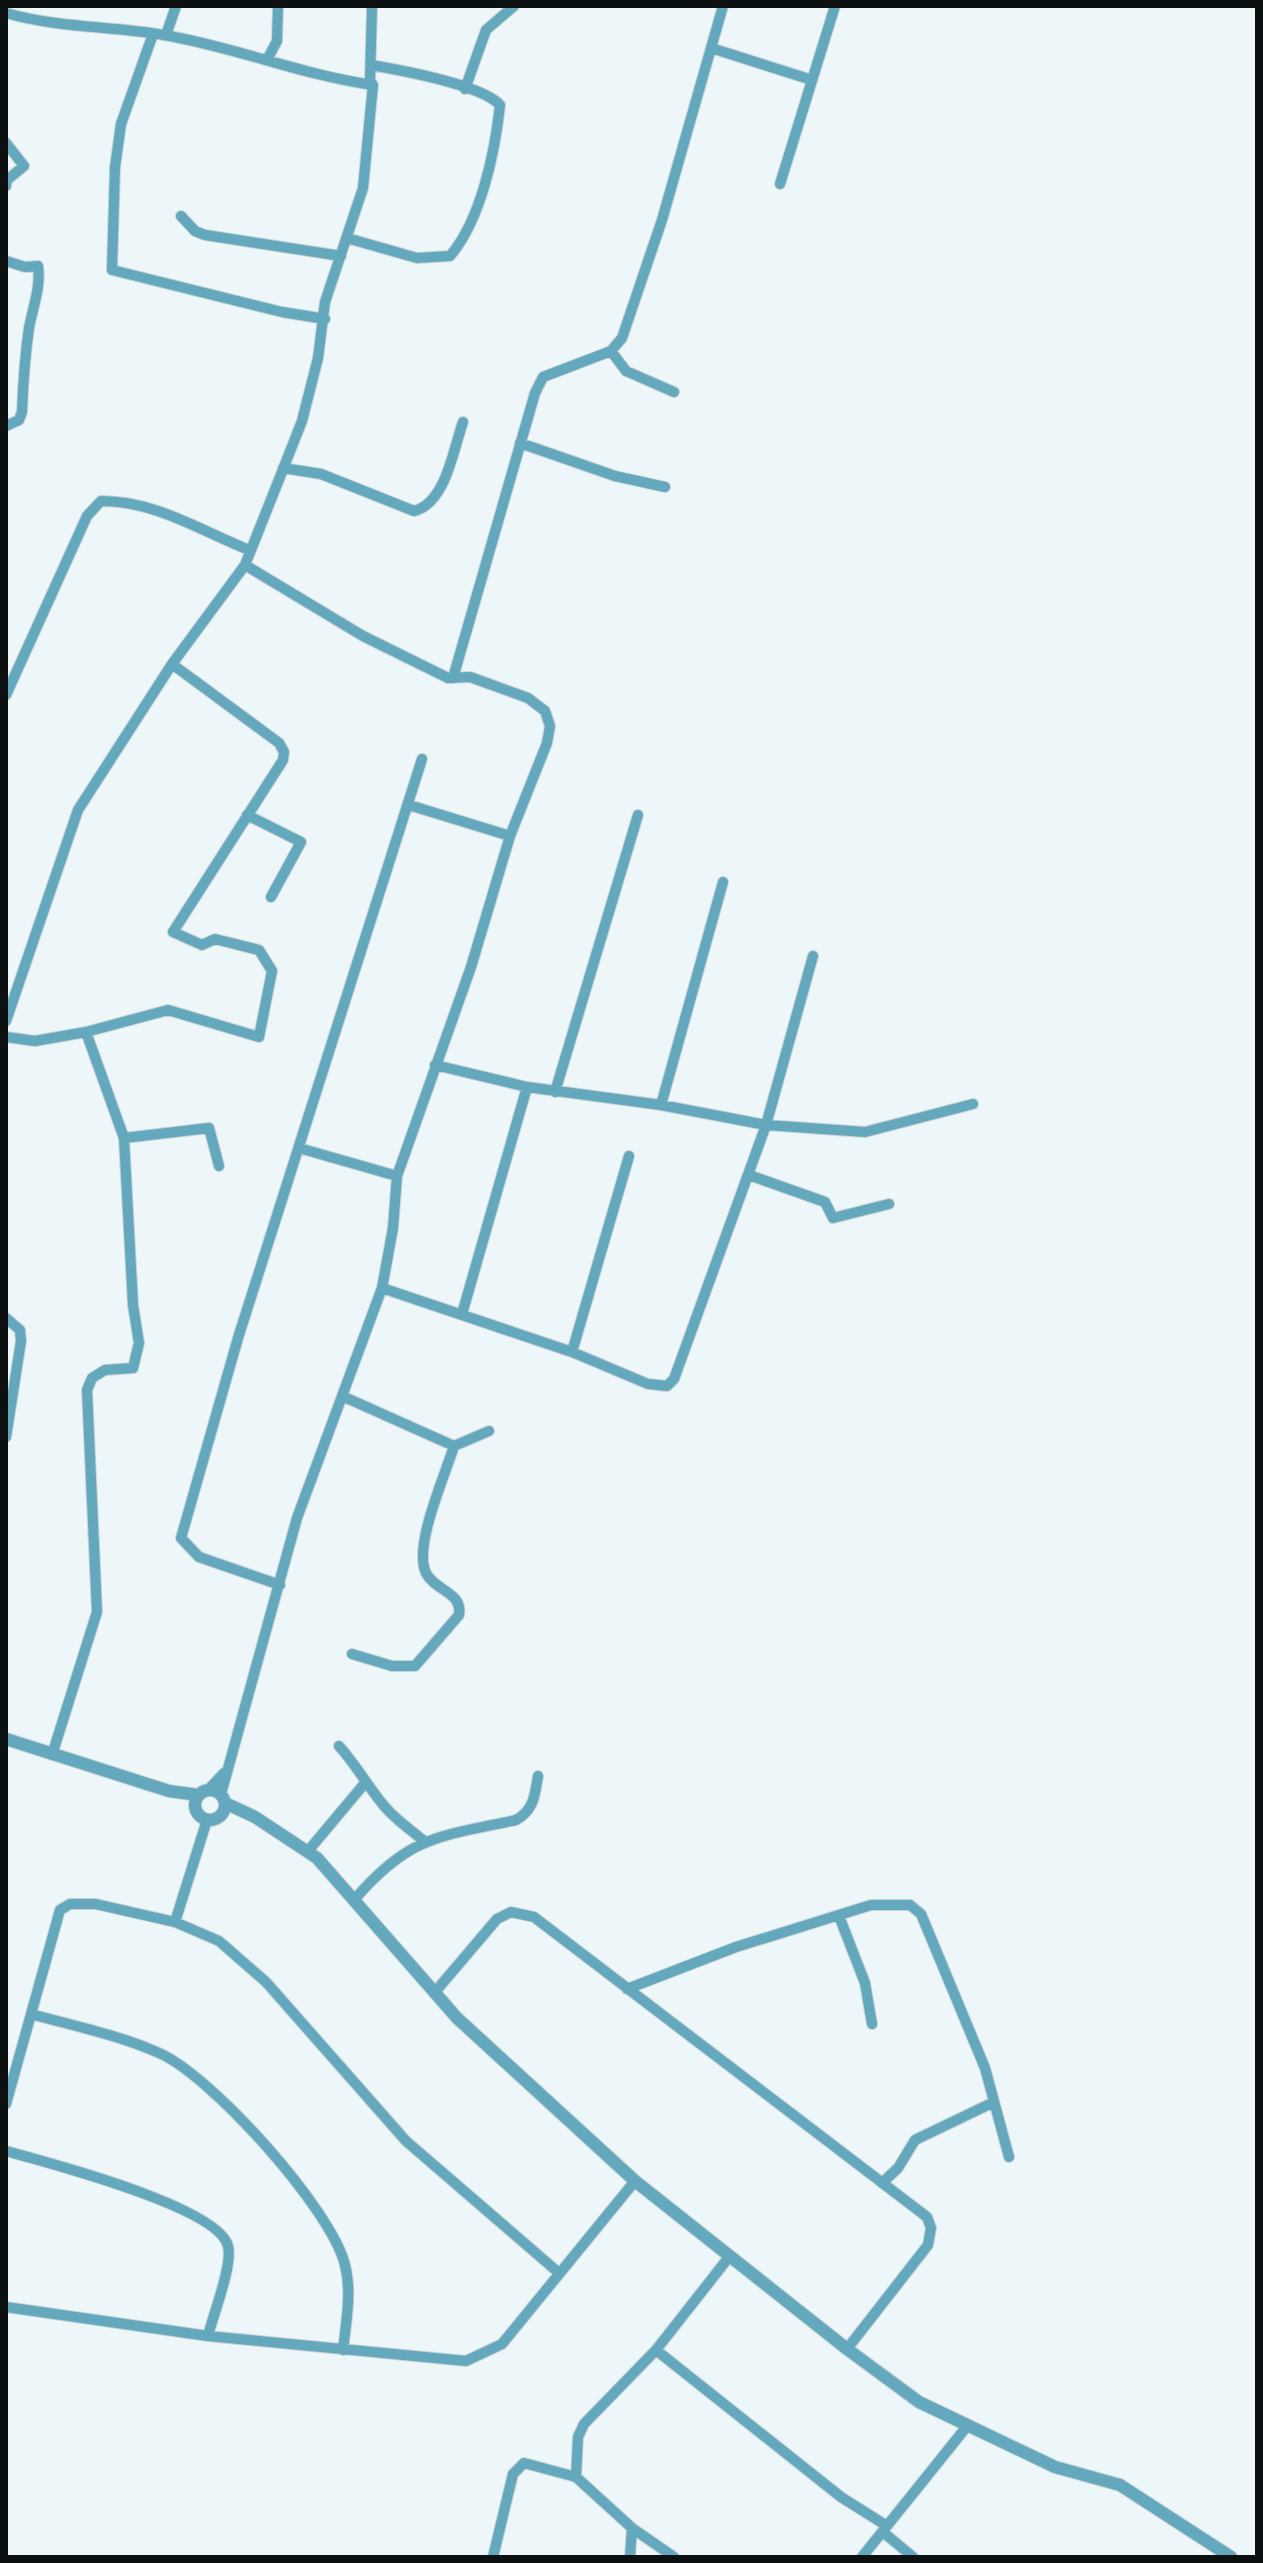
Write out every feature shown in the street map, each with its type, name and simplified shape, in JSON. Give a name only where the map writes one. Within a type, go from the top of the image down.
[{"type":"street","points":[[166,35],[176,6]]},
{"type":"street","points":[[268,58],[277,41],[278,6]]},
{"type":"street","points":[[6,1021],[78,810],[172,664],[245,565],[302,421],[325,319],[325,302],[363,188],[373,85],[370,81],[372,6]]},
{"type":"street","points":[[465,89],[486,30],[514,6]]},
{"type":"street","points":[[453,678],[520,443],[543,377],[611,351],[622,338],[662,220],[723,6]]},
{"type":"street","points":[[780,184],[835,6]]},
{"type":"street","points":[[6,13],[111,31],[166,35],[268,58],[331,79],[373,85]]},
{"type":"street","points":[[153,34],[121,124],[115,167],[112,270],[282,312],[325,319]]},
{"type":"street","points":[[711,48],[812,80]]},
{"type":"street","points":[[347,238],[417,258],[450,256],[458,247],[489,170],[498,134],[500,105],[492,96],[421,73],[371,65]]},
{"type":"street","points":[[6,143],[24,166],[7,180],[6,186]]},
{"type":"street","points":[[181,216],[195,231],[205,235],[341,256]]},
{"type":"street","points":[[6,261],[38,266],[40,284],[34,295],[24,360],[22,412],[19,420],[6,426]]},
{"type":"street","points":[[611,351],[626,371],[674,392]]},
{"type":"street","points":[[283,468],[321,474],[414,511],[425,509],[440,489],[463,422]]},
{"type":"street","points":[[520,443],[615,476],[665,487]]},
{"type":"street","points":[[6,695],[87,516],[101,501],[129,501],[166,511],[249,550]]},
{"type":"street","points":[[175,1922],[207,1820],[219,1801],[297,1518],[382,1288],[393,1228],[397,1176],[471,967],[510,836],[547,743],[550,726],[545,711],[528,698],[470,677],[453,678],[363,636],[245,565]]},
{"type":"street","points":[[6,1037],[35,1041],[86,1032],[168,1010],[259,1037],[272,971],[259,950],[215,939],[202,945],[173,932],[283,760],[284,752],[279,743],[172,664]]},
{"type":"street","points":[[280,1585],[199,1557],[181,1538],[238,1338],[422,759]]},
{"type":"street","points":[[409,805],[510,836]]},
{"type":"street","points":[[247,815],[301,842],[271,897]]},
{"type":"street","points":[[555,1092],[638,815]]},
{"type":"street","points":[[661,1105],[723,882]]},
{"type":"street","points":[[382,1288],[572,1352],[648,1384],[661,1387],[674,1379],[766,1125],[813,956]]},
{"type":"street","points":[[52,1755],[97,1612],[87,1390],[92,1378],[105,1370],[133,1368],[139,1343],[133,1305],[124,1138],[86,1032]]},
{"type":"street","points":[[435,1065],[527,1087],[661,1105],[766,1125],[865,1132],[973,1104]]},
{"type":"street","points":[[462,1314],[527,1087]]},
{"type":"street","points":[[124,1138],[209,1128],[219,1166]]},
{"type":"street","points":[[299,1148],[397,1176]]},
{"type":"street","points":[[572,1352],[629,1156]]},
{"type":"street","points":[[749,1175],[825,1202],[833,1218],[889,1204]]},
{"type":"street","points":[[6,1318],[20,1330],[21,1341],[6,1437]]},
{"type":"street","points":[[342,1396],[454,1446],[489,1431]]},
{"type":"street","points":[[352,1654],[392,1666],[415,1666],[459,1615],[456,1599],[426,1573],[423,1555],[426,1528],[454,1446]]},
{"type":"street","points":[[6,1739],[169,1791],[219,1801],[255,1817],[308,1851],[457,2018],[635,2181],[847,2349],[919,2402],[1055,2467],[1120,2485],[1231,2557]]},
{"type":"street","points":[[339,1746],[359,1768],[365,1783],[387,1811],[424,1841]]},
{"type":"street","points":[[354,1900],[383,1867],[424,1841],[516,1820],[526,1814],[533,1804],[538,1776]]},
{"type":"street","points":[[308,1851],[365,1783]]},
{"type":"street","points":[[169,1791],[207,1820]]},
{"type":"street","points":[[196,1810],[219,1801]]},
{"type":"street","points":[[6,2104],[60,1910],[64,1906],[96,1904],[175,1922],[219,1941],[266,1982],[406,2141],[559,2273]]},
{"type":"street","points":[[627,1989],[736,1947],[871,1905],[910,1905],[921,1914],[985,2068],[1009,2157]]},
{"type":"street","points":[[435,1992],[497,1919],[511,1912],[534,1917],[927,2217],[932,2237],[847,2349]]},
{"type":"street","points":[[839,1916],[865,1983],[872,2024]]},
{"type":"street","points":[[31,2014],[162,2054],[211,2092],[268,2150],[316,2209],[345,2266],[348,2305],[343,2350]]},
{"type":"street","points":[[882,2183],[898,2168],[915,2140],[994,2102]]},
{"type":"street","points":[[6,2151],[130,2187],[205,2221],[223,2235],[229,2248],[208,2336]]},
{"type":"street","points":[[6,2307],[208,2336],[466,2361],[483,2356],[502,2344],[635,2181]]},
{"type":"street","points":[[576,2477],[578,2437],[584,2424],[656,2350],[729,2257]]},
{"type":"street","points":[[656,2350],[885,2529],[913,2557]]},
{"type":"street","points":[[862,2557],[968,2425]]},
{"type":"street","points":[[493,2557],[517,2467],[532,2463],[576,2477],[632,2528],[674,2557]]},
{"type":"street","points":[[630,2557],[632,2528]]}]
